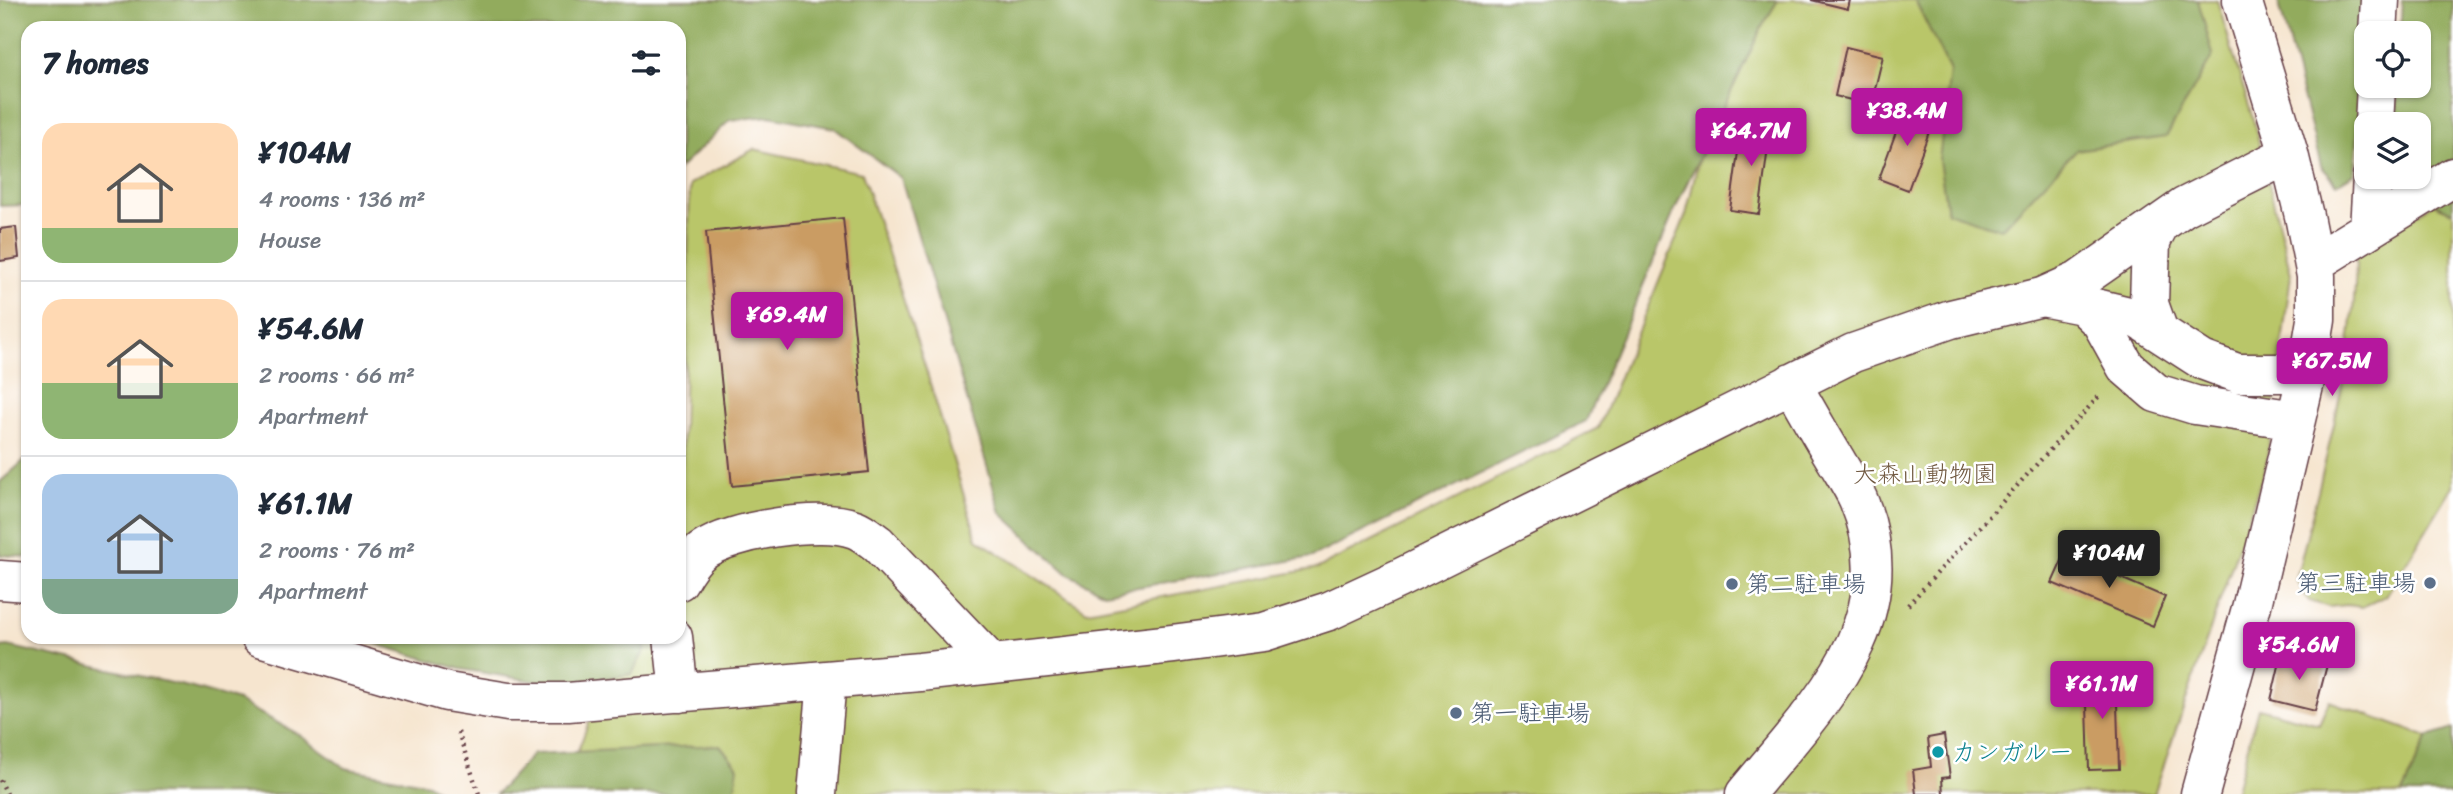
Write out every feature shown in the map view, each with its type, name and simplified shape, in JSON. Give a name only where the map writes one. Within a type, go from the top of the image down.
[{"type":"street","points":[[2200,794],[2252,605],[2307,373],[2316,320],[2316,275],[2289,154],[2242,0]]},
{"type":"street","points":[[2379,21],[2380,0]]},
{"type":"street","points":[[284,644],[447,692],[508,702],[544,702],[679,693],[992,664],[1264,632],[1304,621],[1398,579],[1853,353],[1951,319],[2042,297],[2078,281],[2184,207],[2289,154]]},
{"type":"street","points":[[2314,263],[2453,177]]},
{"type":"street","points":[[2369,229],[2371,189]]},
{"type":"street","points":[[2159,332],[2149,304],[2151,241],[2160,224]]},
{"type":"street","points":[[2042,297],[2137,318],[2203,360],[2237,373],[2307,373]]},
{"type":"street","points":[[2083,305],[2101,322],[2126,367],[2156,393],[2194,405],[2296,419]]},
{"type":"street","points":[[1745,794],[1830,691],[1856,645],[1866,619],[1871,593],[1874,560],[1869,532],[1857,498],[1791,383]]},
{"type":"street","points":[[686,571],[702,551],[729,538],[775,527],[827,524],[856,529],[878,544],[992,664]]},
{"type":"street","points":[[0,580],[21,582]]},
{"type":"street","points":[[674,644],[679,693]]},
{"type":"street","points":[[817,794],[827,680]]},
{"type":"path","points":[[1904,610],[2126,367]]},
{"type":"path","points":[[447,692],[479,794]]},
{"type":"path","points":[[0,780],[7,794]]},
{"type":"green space","points":[[0,0],[1778,0],[1762,27],[1679,200],[1586,421],[1312,557],[1104,593],[1068,574],[1001,513],[901,178],[834,128],[769,116],[730,120],[686,162],[686,21],[21,21],[21,205],[0,206]]},
{"type":"green space","name":"大森山動物園","points":[[1735,0],[2217,0],[2254,123],[2291,274],[2266,466],[2154,794],[561,794],[619,644],[686,644],[686,323],[690,184],[754,149],[862,173],[923,360],[977,539],[1087,611],[1318,568],[1598,428],[1686,215]]},
{"type":"green space","points":[[1915,0],[2198,0],[2213,55],[2166,137],[2076,150],[2001,229],[1947,212],[1939,160],[1950,71]]},
{"type":"green space","points":[[2278,0],[2368,0],[2366,21],[2354,21],[2354,98],[2361,98],[2360,112],[2354,112],[2354,174],[2337,184],[2321,166]]},
{"type":"green space","points":[[2402,0],[2453,0],[2453,212],[2400,189],[2431,189],[2431,112],[2397,112],[2397,98],[2431,98],[2431,21],[2401,21]]},
{"type":"green space","points":[[2433,204],[2453,212],[2453,486],[2386,596],[2362,607],[2329,607],[2309,601],[2296,580],[2343,380],[2350,339],[2356,257]]},
{"type":"green space","points":[[21,463],[21,556],[0,555],[0,482]]},
{"type":"green space","points":[[376,644],[645,644],[645,650],[632,674],[558,685],[460,669]]},
{"type":"green space","points":[[8,646],[189,687],[238,701],[298,734],[345,768],[428,784],[443,794],[0,794],[0,647]]},
{"type":"green space","points":[[2329,701],[2428,737],[2402,794],[2235,794],[2258,708],[2319,724]]},
{"type":"green space","points":[[2453,729],[2453,794],[2402,794],[2428,737]]},
{"type":"green space","points":[[720,745],[738,767],[734,794],[496,794],[533,754]]},
{"type":"building","points":[[1811,0],[1850,0],[1848,9]]},
{"type":"building","points":[[1846,47],[1883,56],[1871,105],[1835,96]]},
{"type":"building","points":[[1905,107],[1934,118],[1908,190],[1879,179]]},
{"type":"building","points":[[1742,123],[1771,126],[1759,214],[1730,210]]},
{"type":"building","points":[[843,218],[869,472],[732,486],[706,232]]},
{"type":"building","points":[[16,227],[19,258],[0,261],[0,229]]},
{"type":"building","points":[[2065,554],[2165,597],[2153,626],[2052,583]]},
{"type":"building","points":[[2282,653],[2327,665],[2315,711],[2271,700]]},
{"type":"building","points":[[2086,672],[2116,672],[2119,769],[2089,770]]},
{"type":"building","name":"カンガルー","points":[[1944,735],[1950,777],[1942,778],[1943,794],[1916,794],[1913,770],[1931,767],[1928,738]]},
{"type":"place","name":"第三駐車場","points":[[2430,583]]},
{"type":"place","name":"第二駐車場","points":[[1732,584]]},
{"type":"place","name":"第一駐車場","points":[[1456,713]]},
{"type":"place","name":"カンガルー","points":[[1938,752]]}]
